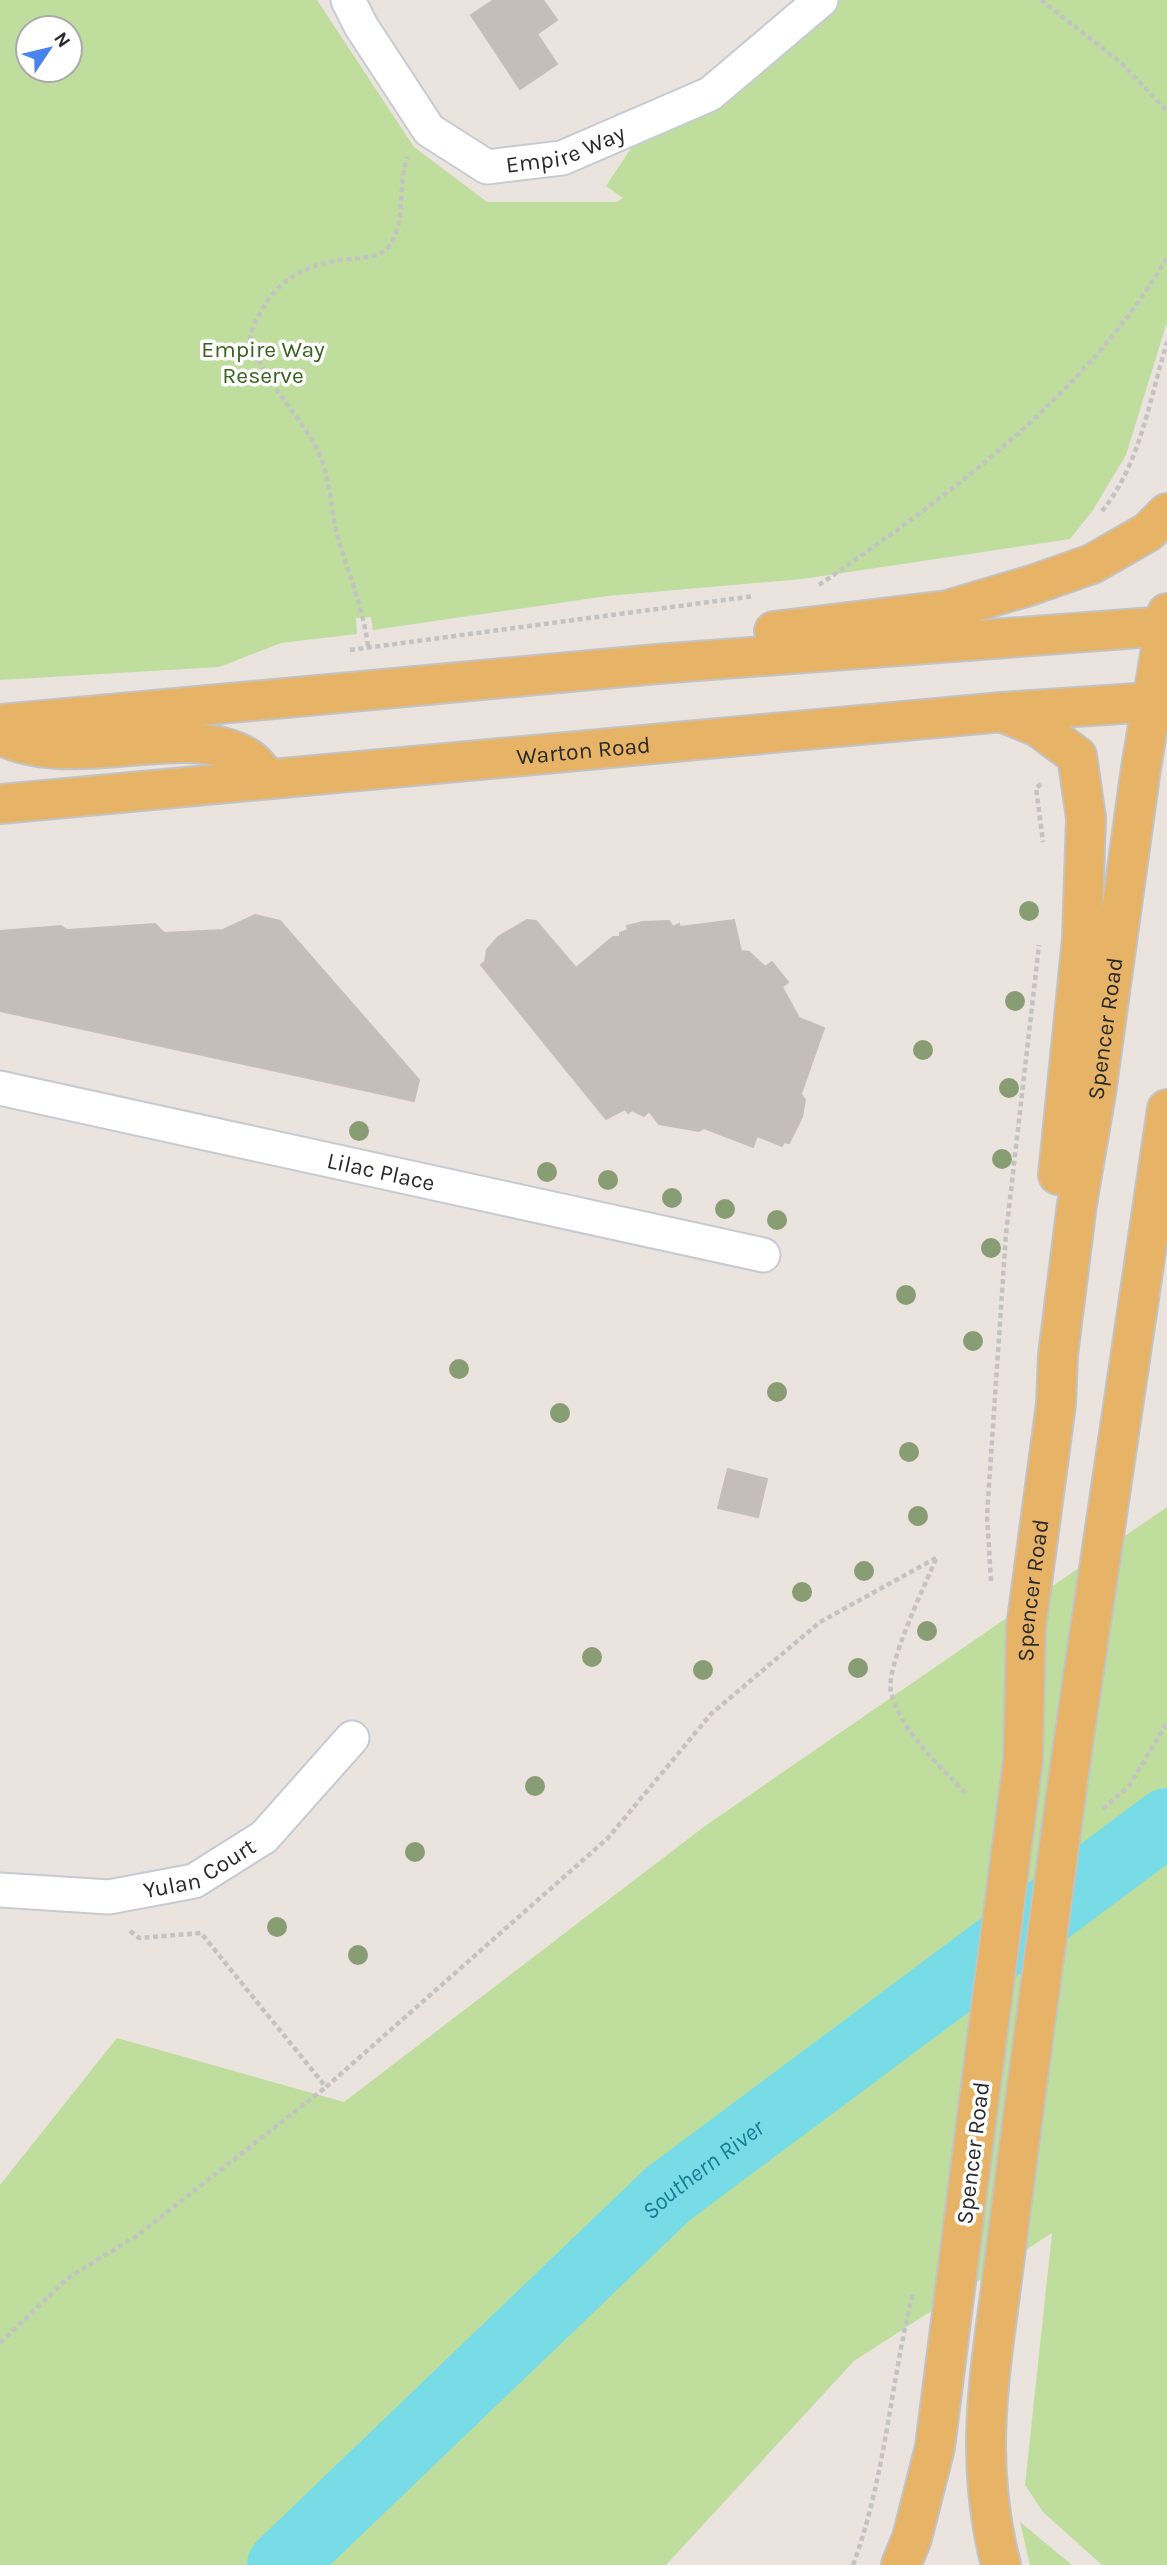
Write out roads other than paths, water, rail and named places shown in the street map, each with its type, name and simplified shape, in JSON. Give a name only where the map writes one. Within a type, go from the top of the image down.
[{"type":"main road","points":[[657,664],[780,629],[960,607],[1092,564],[1148,532],[1167,513]]},
{"type":"main road","points":[[0,724],[657,664],[1166,622]]},
{"type":"main road","name":"Spencer Road","points":[[901,2565],[912,2538],[935,2447],[1023,1760],[1026,1628],[1056,1404],[1058,1355],[1077,1204],[1160,702],[1166,622]]},
{"type":"main road","name":"Warton Road","points":[[0,804],[1002,712],[1160,702]]},
{"type":"main road","points":[[1002,712],[1038,727],[1076,756],[1086,818],[1082,939],[1048,1271],[1050,1312],[1058,1355]]},
{"type":"main road","points":[[0,735],[19,745],[85,751],[194,743],[223,747],[249,758],[266,778]]},
{"type":"main road","name":"Spencer Road","points":[[1000,2565],[983,2458],[987,2391],[1070,1765],[1167,1109]]},
{"type":"street","name":"Empire Way","points":[[348,0],[361,26],[429,130],[487,167],[562,158],[710,94],[821,0]]},
{"type":"street","name":"Lilac Place","points":[[0,1088],[499,1195],[763,1255]]},
{"type":"street","name":"Yulan Court","points":[[0,1891],[109,1897],[194,1881],[264,1837],[352,1738]]},
{"type":"waterway","name":"Southern River","points":[[281,2565],[668,2194],[1167,1822]]},
{"type":"park label","name":"Empire Way Reserve","points":[[263,362]]}]
